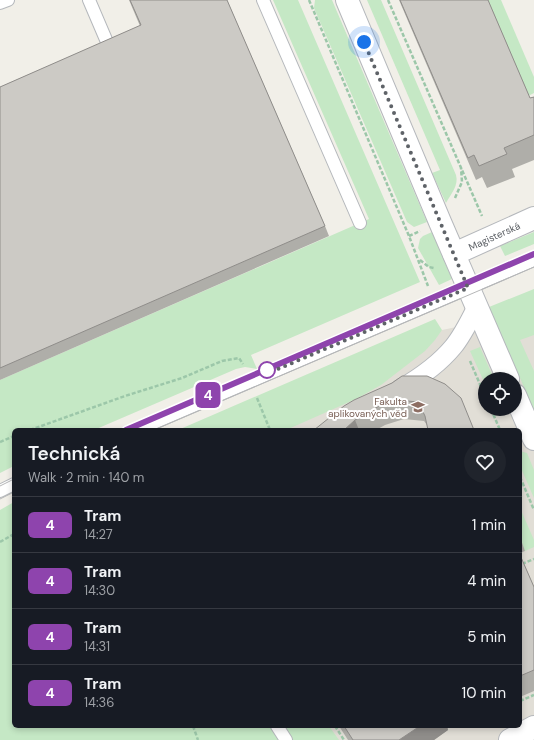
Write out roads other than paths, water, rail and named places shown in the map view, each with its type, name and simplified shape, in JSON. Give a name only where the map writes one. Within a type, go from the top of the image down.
[{"type":"street","points":[[347,0],[505,372]]},
{"type":"street","name":"Magisterská","points":[[454,254],[534,218]]},
{"type":"street","points":[[388,395],[413,381],[430,369],[453,347],[470,320],[472,297]]},
{"type":"street","points":[[522,411],[534,439]]},
{"type":"street","points":[[510,740],[534,726]]},
{"type":"lane","points":[[0,3],[8,0]]},
{"type":"lane","points":[[89,0],[107,42]]},
{"type":"lane","points":[[263,0],[360,223]]},
{"type":"lane","points":[[142,428],[472,297],[534,260]]},
{"type":"lane","points":[[0,491],[12,485]]},
{"type":"lane","points":[[278,728],[286,740]]},
{"type":"tram line","points":[[131,428],[534,254]]},
{"type":"tram line","name":"4","points":[[131,428],[534,254]]},
{"type":"tram line","points":[[159,428],[534,267]]},
{"type":"tram line","points":[[0,486],[12,480]]},
{"type":"tram line","points":[[0,499],[12,493]]},
{"type":"place","name":"Fakulta aplikovaných věd","points":[[418,407]]}]
